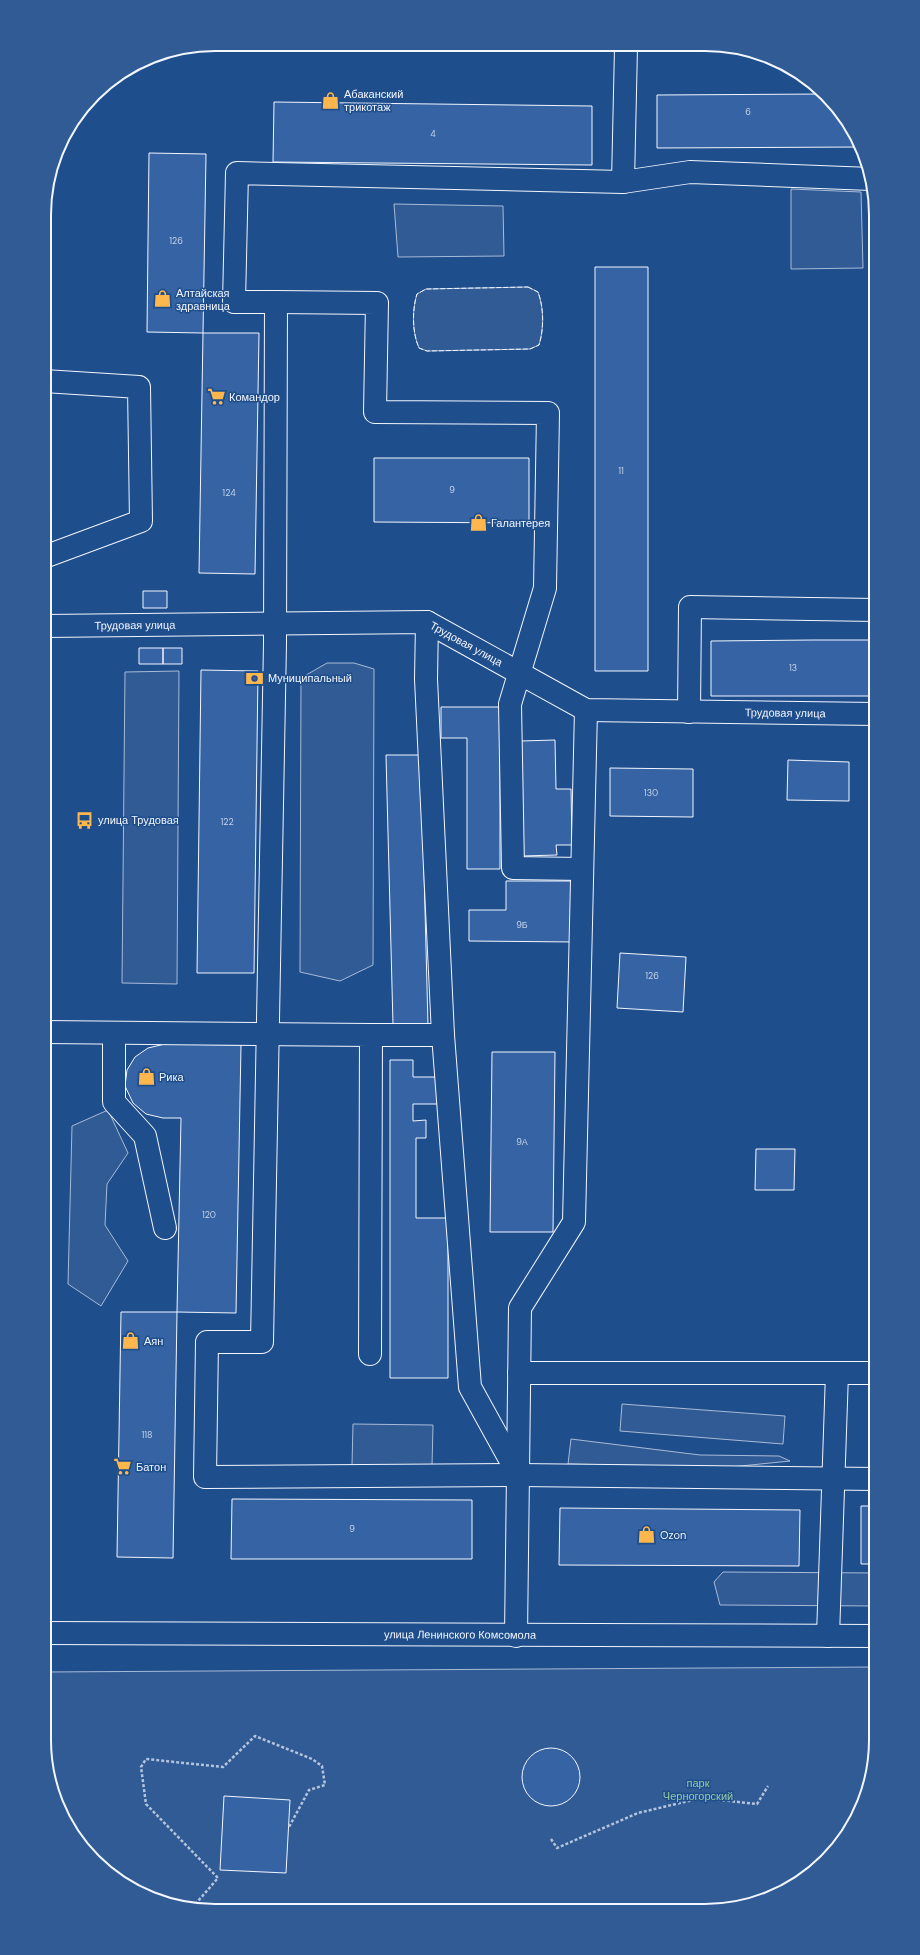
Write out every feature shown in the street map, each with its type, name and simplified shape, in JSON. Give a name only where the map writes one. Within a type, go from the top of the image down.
[{"type":"street","points":[[623,182],[626,51]]},
{"type":"street","points":[[582,870],[512,868],[510,704],[545,588],[548,413],[376,412],[377,303],[234,302],[237,172],[623,182],[690,172],[865,179]]},
{"type":"street","points":[[276,302],[275,622],[269,1034],[262,1342],[207,1342],[205,1477],[519,1476],[869,1479]]},
{"type":"street","points":[[51,381],[139,387],[141,521],[51,554]]},
{"type":"street","points":[[689,712],[690,607],[869,610]]},
{"type":"street","name":"Трудовая улица","points":[[51,626],[275,622],[426,622],[586,710],[869,714]]},
{"type":"street","points":[[426,622],[426,686],[443,1035],[470,1387],[519,1476]]},
{"type":"street","points":[[516,1636],[520,1308],[574,1222],[586,710]]},
{"type":"street","points":[[51,1032],[443,1035]]},
{"type":"street","points":[[114,1033],[114,1102],[145,1136],[165,1228]]},
{"type":"street","points":[[370,1354],[371,1035]]},
{"type":"street","points":[[519,1373],[869,1373]]},
{"type":"street","points":[[828,1636],[837,1373]]},
{"type":"street","name":"улица Ленинского Комсомола","points":[[51,1633],[516,1636],[869,1636]]},
{"type":"path","points":[[196,1903],[218,1878],[146,1804],[140,1767],[146,1759],[223,1767],[255,1736],[312,1759],[322,1766],[325,1785],[309,1790],[289,1827]]},
{"type":"path","points":[[551,1840],[557,1848],[638,1813],[701,1798],[757,1804],[768,1786]]},
{"type":"green space","points":[[791,189],[861,192],[863,268],[791,269]]},
{"type":"green space","points":[[394,204],[503,206],[504,256],[398,257]]},
{"type":"green space","points":[[528,287],[538,292],[540,298],[542,325],[539,345],[530,349],[427,351],[419,348],[415,335],[414,321],[414,307],[417,294],[426,289]]},
{"type":"green space","points":[[327,663],[354,663],[374,669],[373,965],[340,981],[300,972],[301,678]]},
{"type":"green space","points":[[179,671],[177,984],[122,983],[125,672]]},
{"type":"green space","points":[[108,1110],[128,1153],[107,1184],[105,1225],[128,1261],[101,1306],[68,1284],[72,1126]]},
{"type":"green space","points":[[622,1404],[785,1416],[783,1444],[620,1431]]},
{"type":"green space","points":[[353,1424],[433,1425],[432,1466],[352,1465]]},
{"type":"green space","points":[[571,1439],[700,1455],[779,1456],[790,1461],[731,1467],[568,1464]]},
{"type":"green space","points":[[723,1572],[869,1573],[869,1606],[720,1605],[714,1582]]},
{"type":"green space","name":"парк Черногорский","points":[[869,1667],[868,1762],[857,1803],[852,1813],[835,1840],[821,1856],[805,1870],[778,1887],[768,1892],[737,1901],[716,1904],[193,1903],[152,1892],[115,1870],[99,1856],[85,1840],[73,1822],[63,1803],[52,1762],[51,1672]]},
{"type":"building","points":[[815,94],[835,115],[855,147],[657,148],[657,95]]},
{"type":"building","points":[[274,102],[592,106],[592,165],[273,162]]},
{"type":"building","points":[[149,153],[206,154],[203,333],[147,332]]},
{"type":"building","points":[[595,267],[648,267],[648,671],[595,671]]},
{"type":"building","points":[[203,333],[259,333],[255,574],[199,573]]},
{"type":"building","points":[[374,458],[529,458],[529,523],[374,522]]},
{"type":"building","points":[[143,591],[167,591],[167,608],[143,608]]},
{"type":"building","points":[[869,640],[869,696],[711,696],[711,641]]},
{"type":"building","points":[[139,648],[163,648],[163,664],[139,664]]},
{"type":"building","points":[[163,648],[182,648],[182,664],[163,664]]},
{"type":"building","points":[[201,670],[258,671],[254,973],[197,973]]},
{"type":"building","points":[[441,707],[500,707],[500,869],[467,869],[467,738],[441,738]]},
{"type":"building","points":[[555,740],[556,789],[571,789],[572,845],[556,845],[557,855],[522,856],[521,741]]},
{"type":"building","points":[[386,755],[421,755],[428,1025],[393,1025]]},
{"type":"building","points":[[788,760],[849,762],[849,801],[787,800]]},
{"type":"building","points":[[610,768],[693,769],[693,817],[610,816]]},
{"type":"building","points":[[506,881],[576,881],[575,942],[469,941],[469,910],[506,910]]},
{"type":"building","points":[[620,953],[686,957],[683,1012],[617,1008]]},
{"type":"building","points":[[165,1044],[241,1045],[236,1313],[177,1312],[181,1118],[163,1118],[146,1114],[133,1103],[125,1086],[127,1070],[135,1057],[148,1048]]},
{"type":"building","points":[[492,1052],[555,1052],[553,1232],[490,1232]]},
{"type":"building","points":[[390,1060],[413,1060],[413,1077],[439,1077],[439,1104],[413,1104],[413,1121],[426,1120],[426,1138],[416,1138],[416,1218],[448,1218],[448,1378],[390,1378]]},
{"type":"building","points":[[756,1149],[795,1149],[794,1190],[755,1190]]},
{"type":"building","points":[[121,1312],[177,1312],[173,1558],[117,1557]]},
{"type":"building","points":[[232,1499],[472,1500],[472,1559],[231,1559]]},
{"type":"building","points":[[861,1506],[869,1506],[869,1564],[861,1564]]},
{"type":"building","points":[[560,1508],[800,1510],[799,1566],[559,1565]]},
{"type":"building","points":[[545,1748],[557,1748],[572,1756],[580,1771],[580,1783],[572,1798],[557,1806],[545,1806],[530,1798],[522,1783],[522,1771],[530,1756]]},
{"type":"building","points":[[224,1796],[290,1800],[286,1873],[220,1870]]},
{"type":"fence","points":[[528,287],[538,292],[540,298],[542,325],[539,345],[530,349],[427,351],[419,348],[415,335],[414,321],[414,307],[417,294],[426,289],[528,287]]},
{"type":"place","name":"Абаканский трикотаж","points":[[331,100]]},
{"type":"place","name":"Алтайская здравница","points":[[163,299]]},
{"type":"place","name":"Командор","points":[[216,397]]},
{"type":"place","name":"Галантерея","points":[[478,523]]},
{"type":"place","name":"Муниципальный","points":[[255,678]]},
{"type":"place","name":"улица Трудовая","points":[[85,820]]},
{"type":"place","name":"Рика","points":[[146,1077]]},
{"type":"place","name":"Аян","points":[[131,1341]]},
{"type":"place","name":"Батон","points":[[123,1467]]},
{"type":"place","name":"Ozon","points":[[647,1535]]}]
